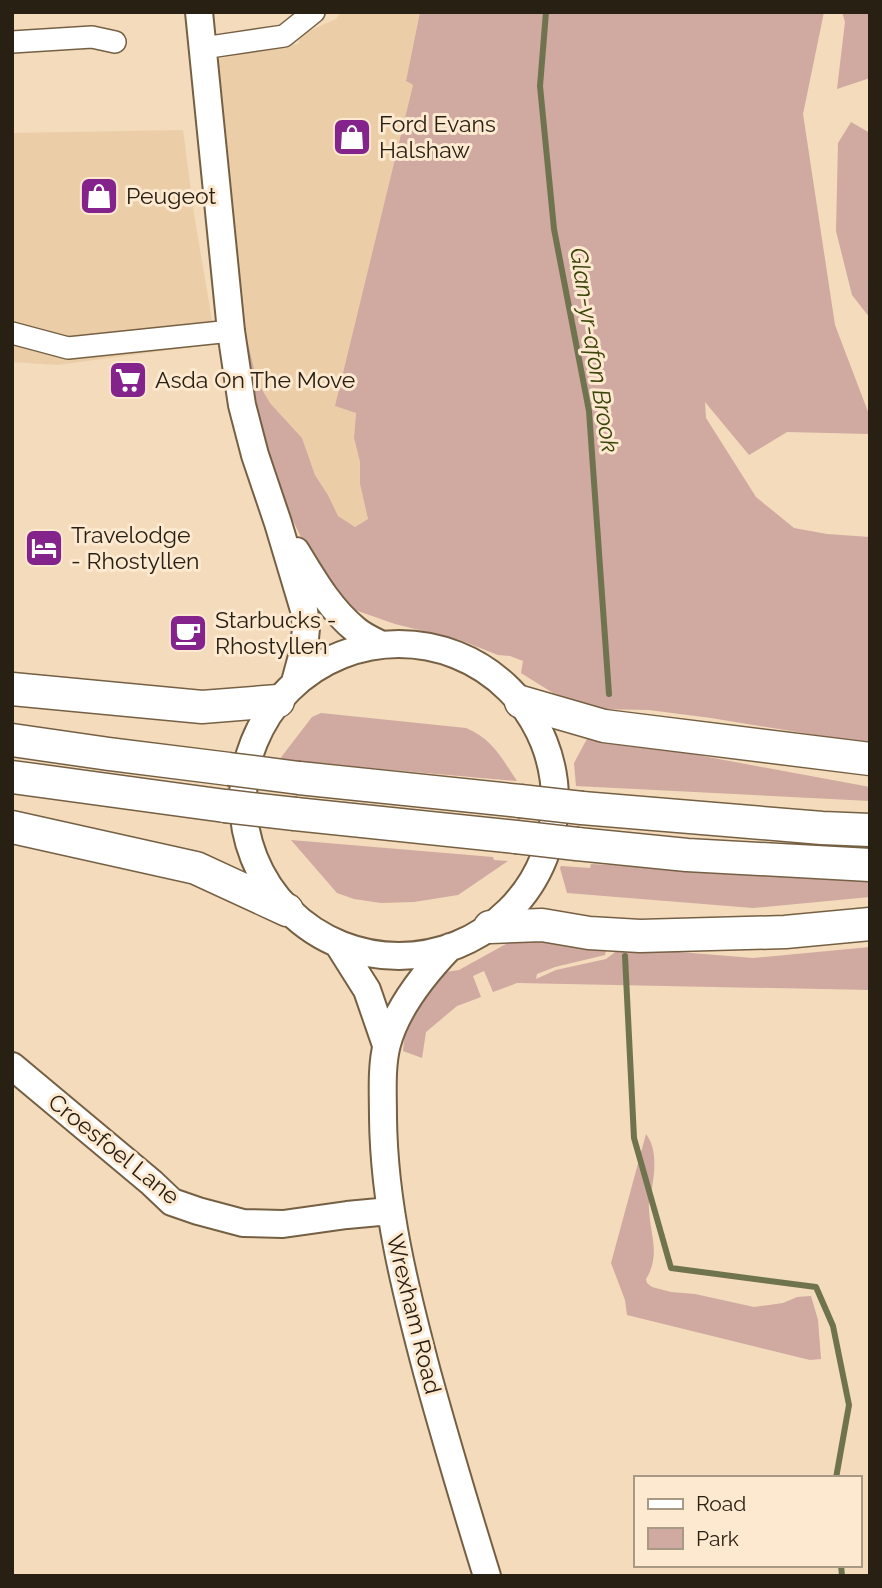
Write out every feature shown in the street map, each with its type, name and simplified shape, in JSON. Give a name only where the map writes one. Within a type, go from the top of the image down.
[{"type":"highway","points":[[12,689],[202,708],[286,691]]},
{"type":"highway","points":[[521,702],[604,726],[870,759]]},
{"type":"highway","points":[[12,740],[299,778],[582,808],[870,830]]},
{"type":"highway","points":[[12,776],[225,806],[577,844],[687,855],[870,865]]},
{"type":"highway","points":[[12,827],[196,868],[288,910]]},
{"type":"highway","points":[[491,927],[542,925],[589,933],[640,936],[785,932],[870,924]]},
{"type":"main road","points":[[199,12],[231,331],[242,405],[304,610],[306,628],[304,649],[286,691],[257,733],[246,769],[243,807],[249,845],[264,880],[288,910],[311,929],[338,944],[365,953],[394,956],[422,954],[450,947],[491,927],[526,891],[549,845],[555,795],[551,770],[546,745],[521,702],[482,666],[433,646],[380,644],[335,657],[286,691]]},
{"type":"main road","points":[[278,523],[324,597],[340,616],[358,632],[380,644]]},
{"type":"main road","name":"Wrexham Road","points":[[338,944],[367,989],[386,1045]]},
{"type":"main road","name":"Wrexham Road","points":[[450,947],[409,997],[386,1045],[383,1149],[390,1211],[405,1292],[487,1576]]},
{"type":"main road","name":"Croesfoel Lane","points":[[12,1066],[172,1202],[243,1223],[283,1224],[390,1211]]},
{"type":"street","points":[[203,48],[284,36],[314,12]]},
{"type":"street","points":[[12,42],[93,27],[116,42]]},
{"type":"street","points":[[12,333],[68,348],[231,331]]},
{"type":"shaded area","points":[[341,12],[420,12],[406,81],[413,85],[336,406],[356,412],[354,438],[368,519],[355,527],[338,516],[315,475],[302,438],[270,403],[257,381],[245,331],[217,59],[298,44],[302,34],[336,19]]},
{"type":"shaded area","points":[[183,130],[216,344],[57,365],[12,362],[12,133]]},
{"type":"green space","points":[[420,12],[824,12],[803,114],[835,325],[870,417],[870,434],[787,432],[749,455],[705,402],[706,418],[756,497],[794,528],[870,537],[870,744],[649,710],[597,709],[553,693],[521,673],[523,661],[355,610],[313,562],[280,494],[263,442],[245,331],[257,381],[270,403],[302,438],[315,475],[338,516],[355,527],[368,519],[354,438],[356,413],[335,406],[413,85],[406,81]]},
{"type":"green space","points":[[842,12],[870,12],[870,78],[837,89],[845,22]]},
{"type":"green space","points":[[851,122],[870,133],[870,318],[852,295],[836,231],[838,143]]},
{"type":"green space","points":[[321,713],[466,728],[490,744],[517,781],[279,760],[312,717]]},
{"type":"green space","points":[[589,735],[870,787],[870,801],[576,786],[574,763]]},
{"type":"green space","points":[[291,840],[493,857],[494,860],[508,861],[458,895],[414,902],[381,903],[337,893]]},
{"type":"green space","points":[[591,864],[870,879],[870,897],[753,908],[567,893],[561,866],[590,868]]},
{"type":"green space","points":[[515,939],[607,946],[605,955],[555,967],[537,974],[536,979],[556,970],[606,959],[618,947],[753,958],[870,947],[870,990],[517,983],[493,992],[484,971],[473,976],[481,997],[457,1006],[426,1032],[422,1058],[403,1051],[407,1012],[438,973],[459,970]]},
{"type":"green space","points":[[646,1134],[654,1152],[649,1206],[654,1253],[647,1283],[671,1292],[695,1294],[754,1307],[811,1296],[818,1320],[821,1359],[810,1360],[627,1315],[625,1300],[611,1263]]},
{"type":"waterway","name":"Glan-yr-afon Brook","points":[[546,12],[540,86],[554,229],[589,411],[609,694]]},
{"type":"waterway","points":[[625,956],[634,1138],[671,1268],[816,1287],[833,1326],[849,1405],[836,1476]]},
{"type":"waterway","points":[[841,1567],[842,1576]]},
{"type":"place","name":"Ford Evans Halshaw","points":[[352,137]]},
{"type":"place","name":"Peugeot","points":[[99,196]]},
{"type":"place","name":"Asda On The Move","points":[[128,380]]},
{"type":"place","name":"Travelodge - Rhostyllen","points":[[44,548]]},
{"type":"place","name":"Starbucks - Rhostyllen","points":[[188,633]]}]
